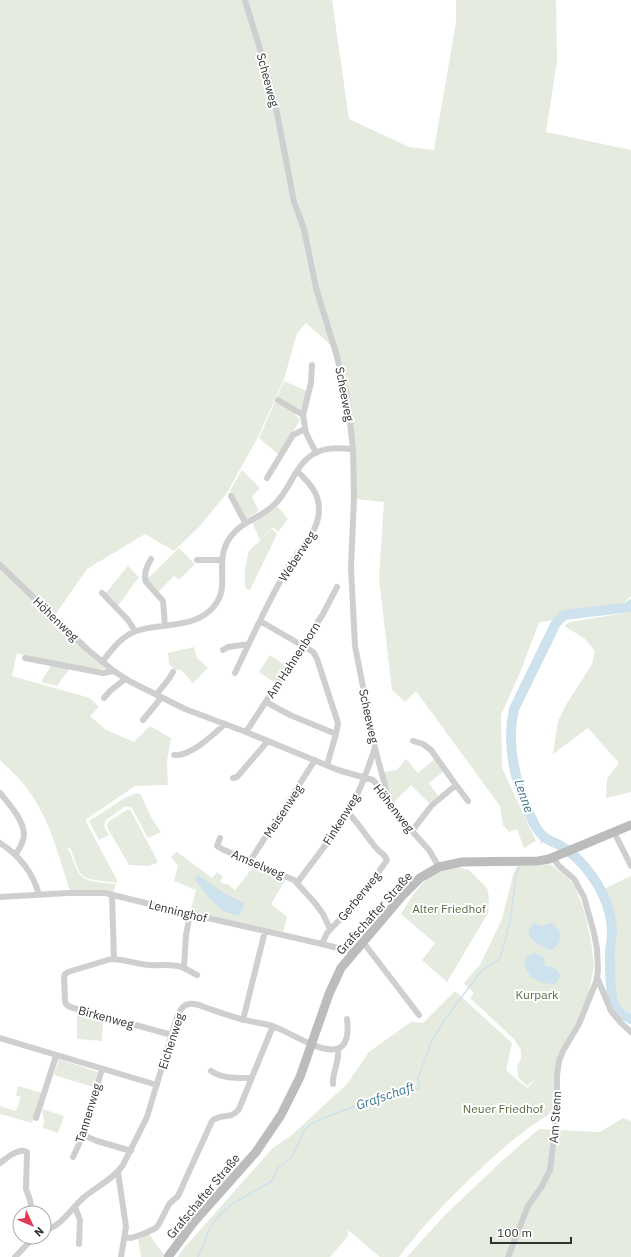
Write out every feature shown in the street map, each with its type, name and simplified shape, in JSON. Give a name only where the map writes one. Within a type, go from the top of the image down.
[{"type":"street","name":"Scheeweg","points":[[245,0],[267,72],[276,108],[294,202],[304,230],[316,288],[336,352],[347,396],[353,448],[354,498],[351,568],[355,646],[375,748],[388,797]]},
{"type":"street","points":[[312,366],[311,383],[303,415],[305,429],[316,453]]},
{"type":"street","points":[[278,400],[303,415]]},
{"type":"street","points":[[267,478],[293,435],[305,429]]},
{"type":"street","points":[[103,661],[118,643],[135,631],[184,623],[204,615],[216,604],[221,595],[223,586],[222,560],[225,547],[230,538],[245,522],[276,504],[303,462],[316,453],[326,449],[353,448]]},
{"type":"street","name":"Weberweg","points":[[235,673],[280,581],[314,532],[317,523],[319,509],[316,493],[297,471]]},
{"type":"street","points":[[231,496],[245,522]]},
{"type":"street","points":[[152,559],[147,567],[145,579],[163,601],[165,626]]},
{"type":"street","points":[[197,560],[222,560]]},
{"type":"street","name":"Höhenweg","points":[[0,565],[88,650],[125,678],[159,697],[185,709],[327,765],[375,782],[388,797],[395,812],[432,854],[439,867]]},
{"type":"street","name":"Am Hahnenborn","points":[[246,732],[302,646],[337,587]]},
{"type":"street","points":[[102,593],[128,620],[135,631]]},
{"type":"street","points":[[260,621],[314,653],[317,659],[337,719],[336,734],[327,765]]},
{"type":"street","points":[[223,650],[228,647],[249,644]]},
{"type":"street","points":[[25,658],[103,674],[114,671]]},
{"type":"street","points":[[143,720],[159,697],[173,672]]},
{"type":"street","points":[[104,698],[125,678]]},
{"type":"street","points":[[266,702],[290,715],[336,734]]},
{"type":"street","points":[[174,755],[181,755],[194,748],[225,724]]},
{"type":"street","points":[[233,778],[237,777],[268,741]]},
{"type":"street","points":[[413,741],[423,744],[431,750],[468,801]]},
{"type":"street","name":"Finkenweg","points":[[297,883],[324,848],[347,812],[365,778],[375,748]]},
{"type":"street","name":"Meisenweg","points":[[250,861],[315,760]]},
{"type":"street","points":[[412,830],[432,805],[456,785]]},
{"type":"street","points":[[0,793],[14,812],[24,834],[21,847],[16,854]]},
{"type":"street","name":"Gerberweg","points":[[322,944],[330,929],[362,896],[387,860],[347,812]]},
{"type":"street","name":"Grafschafter Straße","points":[[168,1257],[193,1223],[256,1152],[275,1126],[297,1086],[335,979],[341,968],[362,942],[414,884],[428,873],[439,867],[462,862],[544,861],[631,825]]},
{"type":"street","points":[[614,832],[631,866]]},
{"type":"street","name":"Amselweg","points":[[220,838],[217,846],[291,878],[320,909],[330,929]]},
{"type":"street","points":[[0,843],[16,854],[33,876],[39,895]]},
{"type":"street","name":"Am Stenn","points":[[508,1257],[528,1206],[542,1186],[550,1170],[557,1112],[557,1075],[559,1061],[563,1051],[580,1024],[597,977],[597,949],[593,927],[584,897],[574,879],[559,866],[556,857]]},
{"type":"street","name":"Lenninghof","points":[[0,897],[97,893],[112,894],[265,932],[354,952]]},
{"type":"street","points":[[112,894],[114,959],[147,965],[170,965],[184,968],[197,975]]},
{"type":"street","points":[[184,968],[186,935],[190,914]]},
{"type":"street","points":[[243,1020],[265,932]]},
{"type":"street","points":[[362,942],[419,1015]]},
{"type":"street","name":"Birkenweg","points":[[114,959],[66,974],[64,977],[66,1004],[73,1008],[172,1035]]},
{"type":"street","name":"Am Stenn","points":[[597,977],[611,1011],[631,1032]]},
{"type":"street","name":"Eichenweg","points":[[0,1038],[157,1085],[179,1013],[187,1004],[204,1006],[243,1020],[273,1026],[312,1045]]},
{"type":"street","points":[[312,1045],[329,1050],[338,1049],[344,1042],[347,1035],[347,1019]]},
{"type":"street","points":[[125,1237],[131,1238],[143,1234],[158,1226],[170,1204],[178,1196],[212,1121],[217,1118],[232,1115],[236,1112],[273,1026]]},
{"type":"street","points":[[333,1084],[333,1072],[339,1056],[338,1049]]},
{"type":"street","points":[[36,1118],[56,1056]]},
{"type":"street","name":"Tannenweg","points":[[73,1157],[83,1135],[102,1069]]},
{"type":"street","points":[[211,1072],[224,1077],[251,1078]]},
{"type":"street","points":[[52,1228],[83,1198],[118,1172],[131,1151],[147,1117],[157,1085]]},
{"type":"street","points":[[83,1135],[97,1141],[131,1151]]},
{"type":"street","points":[[0,1163],[20,1151],[24,1150],[27,1152],[26,1189],[31,1205]]},
{"type":"street","points":[[118,1172],[126,1224],[121,1257]]},
{"type":"street","points":[[75,1207],[80,1220],[79,1244]]},
{"type":"street","points":[[15,1257],[26,1245]]},
{"type":"green space","points":[[0,0],[332,0],[349,119],[409,147],[434,150],[456,22],[456,0],[556,0],[557,61],[546,132],[631,150],[631,596],[616,611],[541,622],[538,625],[521,670],[501,715],[502,768],[536,841],[524,848],[517,829],[509,832],[503,825],[500,806],[416,691],[405,702],[392,690],[379,579],[384,502],[356,499],[356,449],[334,348],[306,323],[297,333],[284,379],[258,437],[227,493],[199,527],[174,551],[145,534],[87,569],[55,615],[106,669],[74,668],[17,653],[12,676],[90,698],[99,707],[90,716],[106,730],[134,742],[150,726],[171,738],[167,761],[168,785],[135,786],[85,820],[117,880],[117,883],[93,880],[82,875],[78,869],[70,848],[68,848],[76,868],[83,878],[95,882],[116,884],[113,894],[72,891],[69,888],[45,818],[22,782],[0,760]]},
{"type":"green space","points":[[284,381],[307,391],[301,410],[294,413],[300,420],[279,455],[259,438]]},
{"type":"green space","points":[[242,470],[260,488],[252,497],[259,511],[246,519],[230,491]]},
{"type":"green space","points":[[278,507],[288,519],[278,532],[273,527],[260,540],[252,522]]},
{"type":"green space","points":[[272,529],[277,534],[250,590],[246,589],[245,568],[249,551]]},
{"type":"green space","points":[[179,548],[195,564],[179,580],[174,576],[158,592],[146,580]]},
{"type":"green space","points":[[128,566],[139,577],[117,607],[105,594]]},
{"type":"green space","points":[[631,612],[631,792],[606,798],[607,779],[619,763],[588,728],[553,754],[558,721],[566,705],[592,664],[595,651],[584,638],[564,626],[570,622]]},
{"type":"green space","points":[[194,647],[197,658],[208,668],[193,683],[181,670],[175,670],[169,664],[168,653]]},
{"type":"green space","points":[[270,655],[286,666],[275,683],[259,672]]},
{"type":"green space","points":[[51,665],[69,669],[57,686],[41,682]]},
{"type":"green space","points":[[406,759],[418,773],[435,759],[444,771],[429,783],[438,796],[429,803],[411,785],[394,802],[391,798],[384,772],[397,770]]},
{"type":"green space","points":[[137,793],[141,795],[151,817],[161,832],[148,838],[132,808],[126,806],[106,820],[104,826],[109,835],[99,840],[89,821],[125,798]]},
{"type":"green space","points":[[128,809],[131,811],[158,862],[149,866],[129,865],[107,827],[108,822]]},
{"type":"green space","points":[[177,852],[212,878],[217,872],[223,877],[220,881],[223,884],[227,884],[235,890],[254,866],[286,879],[271,904],[287,917],[283,932],[190,912],[196,890],[174,881],[178,866],[171,857]]},
{"type":"green space","points":[[550,864],[568,878],[575,887],[584,910],[591,941],[594,965],[589,993],[576,1027],[557,1061],[553,1112],[523,1132],[478,1171],[437,1212],[399,1257],[380,1257],[348,1230],[348,1236],[330,1257],[178,1257],[184,1248],[273,1148],[292,1135],[347,1084],[369,1052],[411,1022],[423,1023],[455,991],[512,1043],[506,1070],[527,1088],[539,1076],[527,1086],[518,1077],[517,1067],[521,1059],[521,1050],[514,1039],[470,998],[474,993],[464,983],[480,965],[502,919],[513,875],[517,866],[540,866]]},
{"type":"green space","name":"Alter Friedhof","points":[[461,868],[469,870],[487,888],[489,897],[488,913],[447,982],[422,960],[435,943],[401,914],[418,888],[429,878],[442,871]]},
{"type":"green space","points":[[631,876],[631,1013],[620,1007],[612,982],[617,933],[613,908],[604,889]]},
{"type":"green space","points":[[77,1013],[103,1020],[102,1041],[77,1039]]},
{"type":"green space","points":[[59,1059],[98,1072],[93,1087],[54,1075]]},
{"type":"green space","points":[[18,1086],[42,1093],[32,1123],[0,1114],[0,1106],[16,1111],[21,1097],[16,1095]]},
{"type":"green space","points":[[42,1109],[64,1116],[58,1133],[43,1128],[44,1122]]},
{"type":"green space","points":[[623,1118],[631,1121],[631,1257],[407,1257],[445,1215],[502,1161],[539,1129],[600,1132]]},
{"type":"green space","points":[[149,1234],[164,1255],[162,1257],[141,1257],[138,1238]]},
{"type":"water","points":[[198,875],[224,893],[242,902],[244,904],[240,915],[238,916],[223,911],[211,900],[194,879]]},
{"type":"water","points":[[534,923],[542,926],[551,923],[555,926],[560,934],[557,946],[549,950],[536,943],[528,934]]},
{"type":"water","points":[[535,953],[545,959],[544,964],[546,966],[557,970],[560,977],[555,984],[543,983],[530,976],[524,960],[527,956]]},
{"type":"waterway","name":"Lenne","points":[[624,607],[631,602]]},
{"type":"waterway","name":"Lenne","points":[[631,607],[564,615],[556,623],[514,709],[511,736],[513,762],[516,775],[524,801],[537,828],[545,838],[562,846],[582,864],[597,883],[604,897],[610,915],[612,928],[610,957],[611,985],[614,1004],[617,1010],[631,1019]]},
{"type":"waterway","name":"Grafschaft","points":[[541,843],[544,837]]},
{"type":"waterway","name":"Grafschaft","points":[[198,1257],[211,1226],[216,1219],[232,1204],[272,1181],[278,1168],[292,1157],[305,1129],[314,1122],[360,1104],[419,1088],[418,1079],[431,1042],[443,1022],[482,970],[500,959],[510,922],[516,875],[519,867]]},
{"type":"park label","name":"Kurpark","points":[[537,994]]},
{"type":"park label","name":"Neuer Friedhof","points":[[503,1108]]}]
